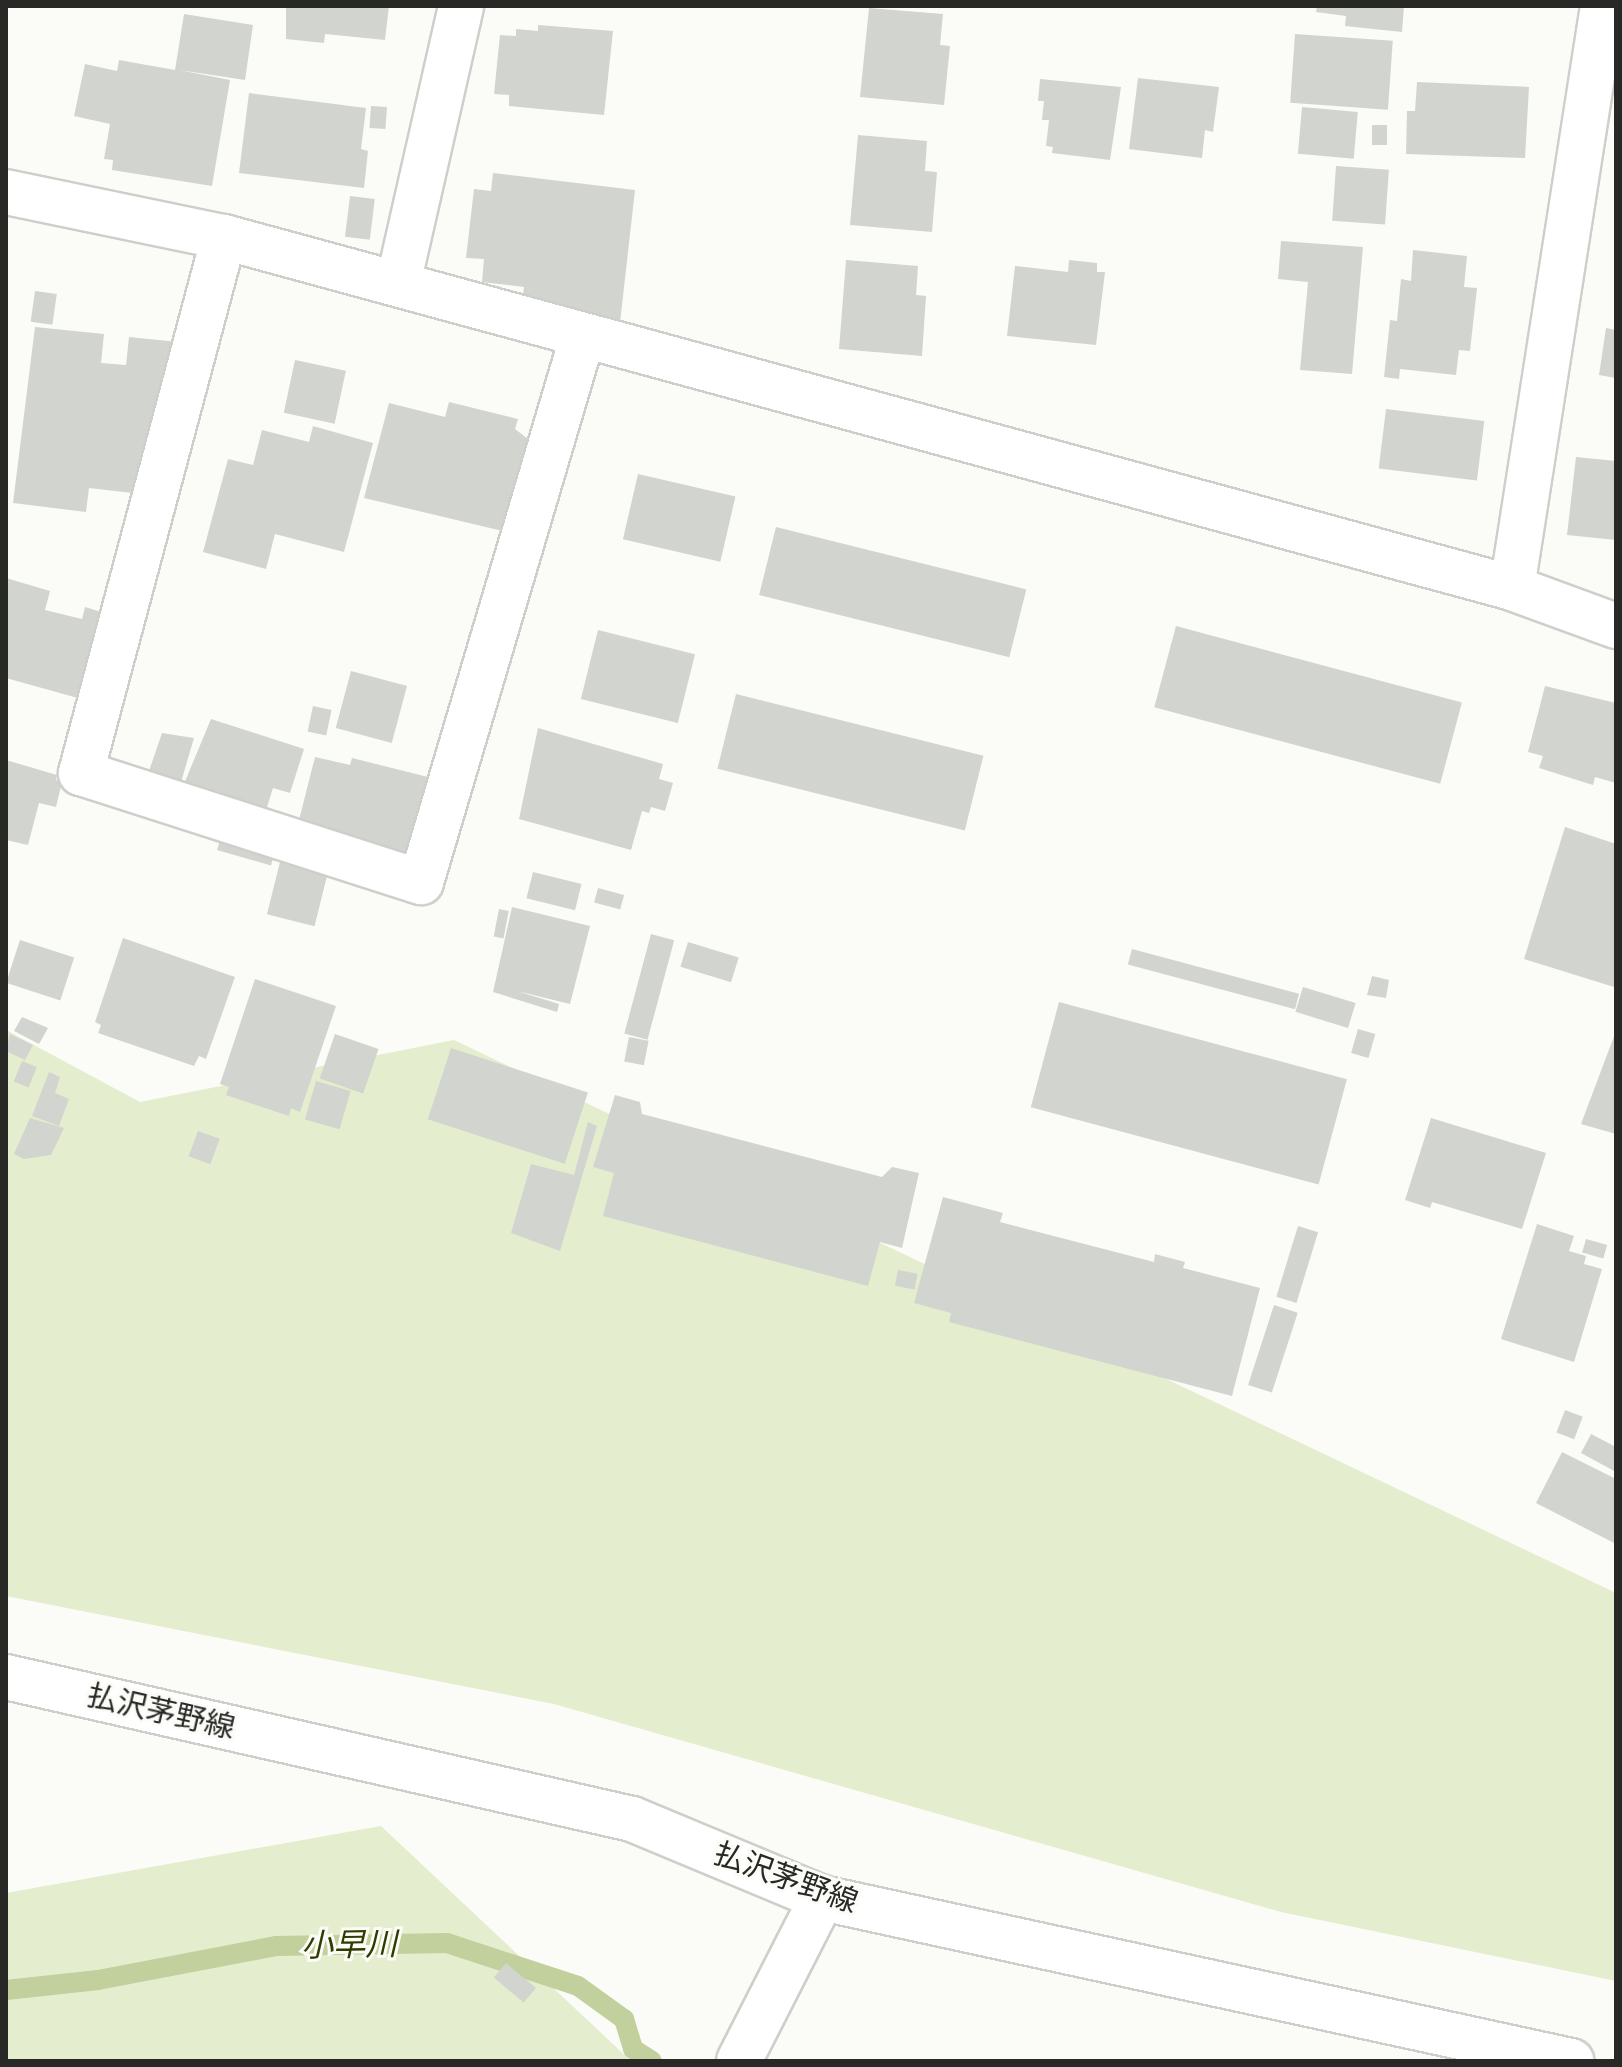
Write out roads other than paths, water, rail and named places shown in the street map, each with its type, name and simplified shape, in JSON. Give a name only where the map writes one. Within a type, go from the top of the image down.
[{"type":"street","points":[[398,284],[461,6]]},
{"type":"street","points":[[1512,588],[1603,6]]},
{"type":"street","points":[[6,192],[224,237],[1512,588],[1616,626]]},
{"type":"street","points":[[224,237],[81,773],[421,882],[583,335]]},
{"type":"street","name":"払沢茅野線","points":[[6,1677],[632,1819],[822,1898],[1571,2061]]},
{"type":"street","points":[[739,2061],[822,1898]]},
{"type":"waterway","name":"小早川","points":[[6,1990],[98,1980],[277,1946],[447,1943],[578,1986],[624,2019],[633,2049],[652,2061]]}]
